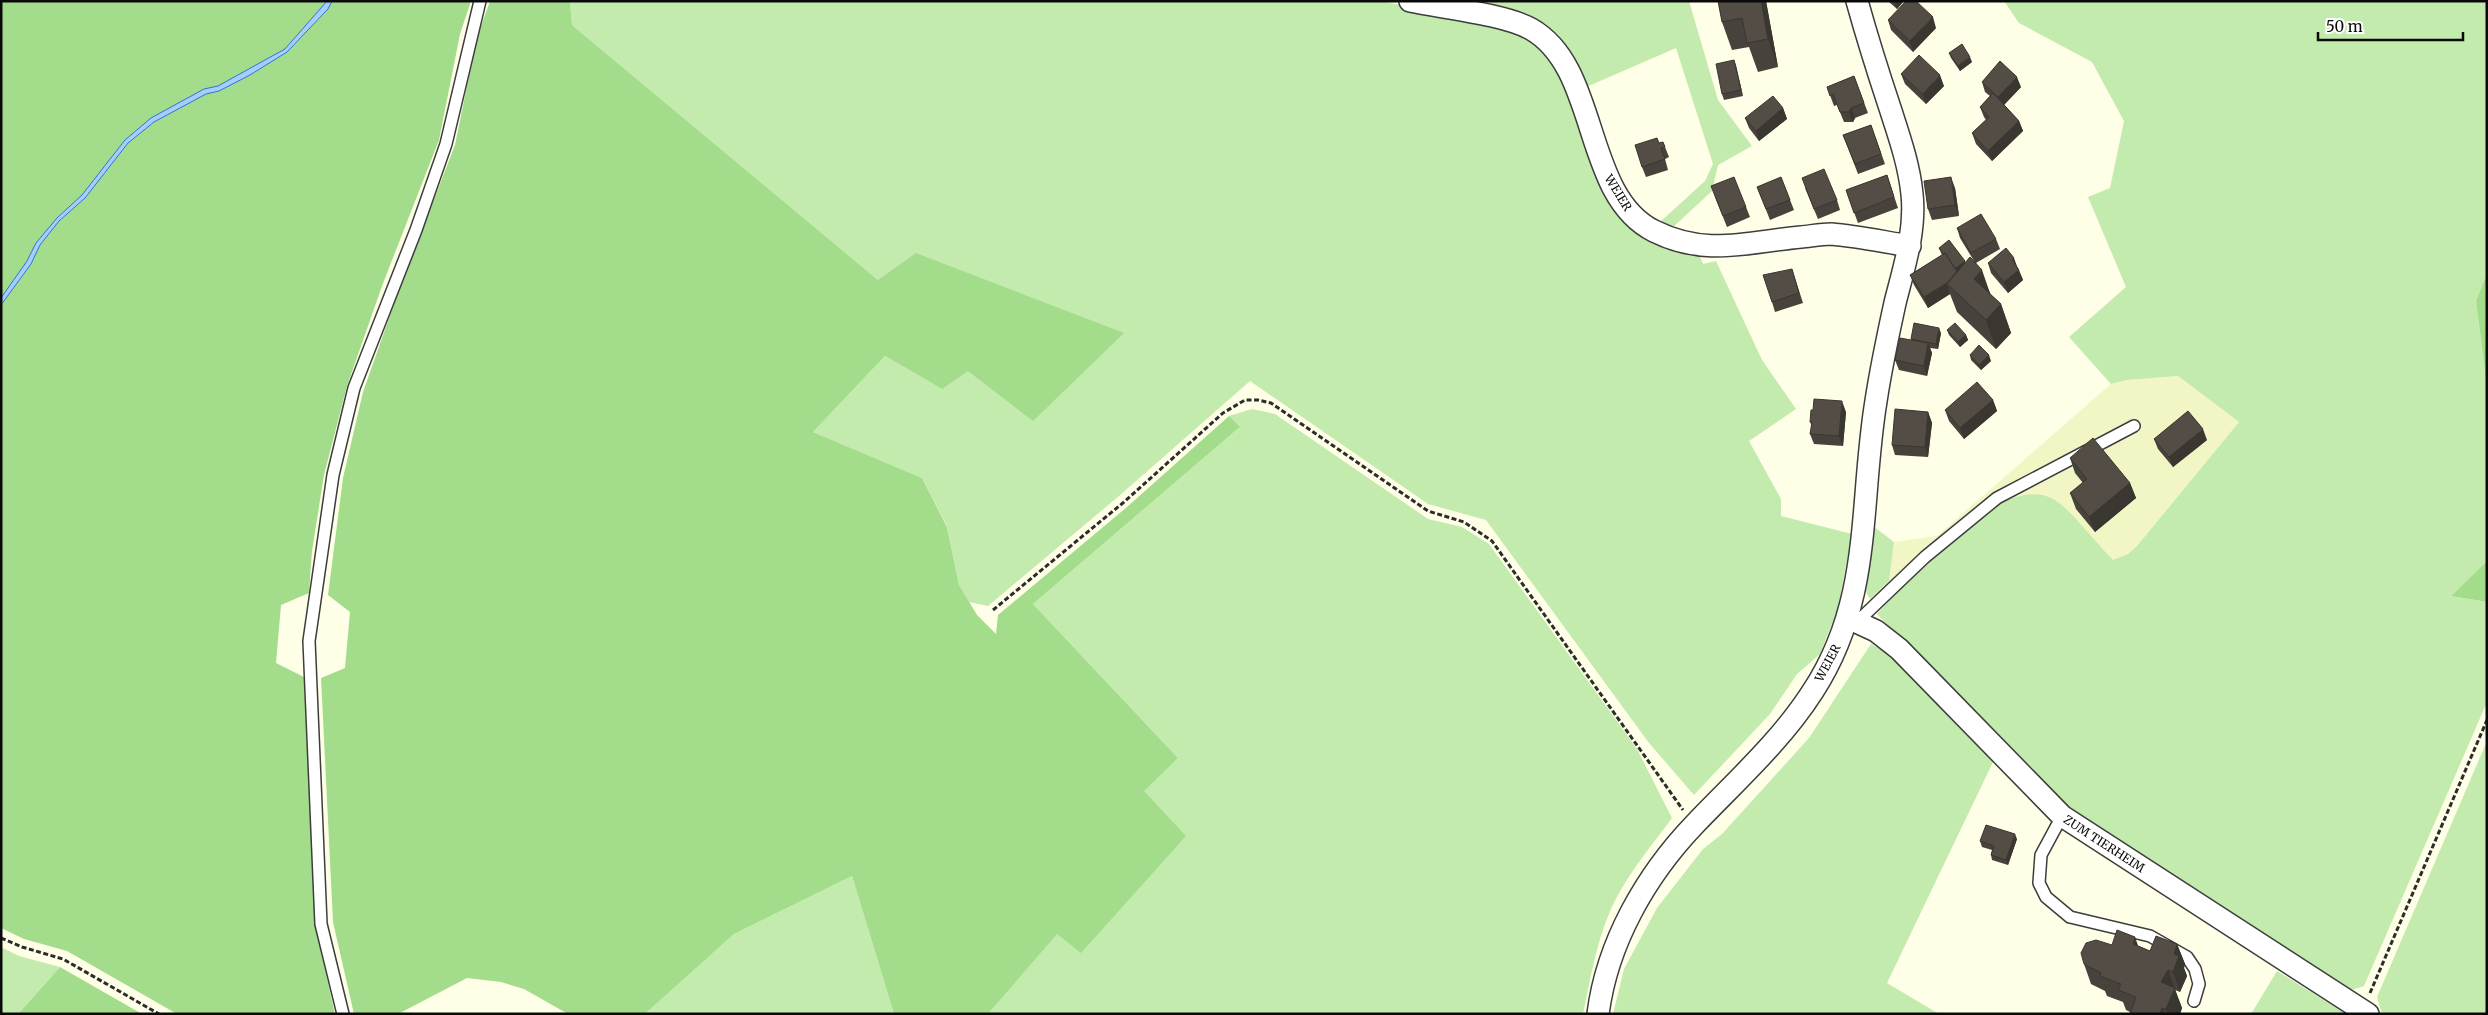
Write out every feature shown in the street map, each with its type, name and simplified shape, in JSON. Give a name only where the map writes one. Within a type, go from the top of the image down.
[{"type":"street","name":"WEIER","points":[[1410,1],[1514,22],[1545,39],[1557,52],[1572,76],[1605,172],[1629,212],[1652,230],[1675,240],[1706,247],[1830,234],[1910,246]]},
{"type":"street","name":"WEIER","points":[[1598,1014],[1600,992],[1624,927],[1653,875],[1694,825],[1784,732],[1814,690],[1853,619],[1861,560],[1876,404],[1895,304],[1910,246],[1913,196],[1909,170],[1867,39],[1858,1]]},
{"type":"street","name":"ZUM TIERHEIM","points":[[1853,619],[1899,649],[2062,816],[2365,1012]]},
{"type":"lane","points":[[343,1014],[321,924],[309,641],[334,475],[354,388],[416,230],[446,144],[470,36],[480,1]]},
{"type":"lane","points":[[1853,619],[1997,498],[2134,426]]},
{"type":"lane","points":[[2062,816],[2041,855],[2039,882],[2046,898],[2070,917],[2150,936],[2187,957],[2195,969],[2199,984],[2194,1001]]},
{"type":"path","points":[[993,610],[1124,502],[1228,409],[1245,400],[1271,403],[1428,511],[1464,522],[1492,541],[1694,825]]},
{"type":"path","points":[[2365,1012],[2487,720]]},
{"type":"path","points":[[1,938],[22,947],[63,959],[159,1014]]},
{"type":"green space","points":[[1,1],[327,1],[285,49],[218,86],[204,89],[151,118],[125,140],[82,195],[57,218],[36,243],[27,261],[1,298]]},
{"type":"green space","points":[[332,1],[471,1],[460,34],[439,140],[382,286],[347,386],[324,475],[312,551],[309,593],[281,605],[276,663],[304,677],[315,925],[335,1014],[177,1014],[67,951],[24,939],[1,928],[1,305],[31,264],[40,245],[59,221],[85,198],[128,143],[154,122],[206,94],[219,91],[250,75],[287,52],[328,9]]},
{"type":"green space","points":[[490,1],[570,1],[572,25],[878,280],[916,253],[1124,333],[1033,421],[968,371],[942,389],[885,356],[813,432],[922,478],[947,527],[959,585],[977,615],[996,634],[998,615],[1127,507],[1229,416],[1240,427],[1033,604],[1178,758],[1144,791],[1186,836],[1081,953],[1057,934],[988,1014],[894,1014],[852,876],[734,934],[645,1014],[568,1014],[524,989],[501,982],[467,978],[398,1014],[354,1014],[333,922],[321,678],[345,668],[350,612],[328,595],[343,478],[363,392],[399,290],[455,145],[477,37]]},
{"type":"green space","points":[[570,1],[1380,1],[1511,27],[1552,56],[1625,216],[1699,254],[1703,264],[1716,261],[1762,360],[1796,409],[1749,441],[1781,499],[1781,516],[1852,534],[1838,608],[1820,654],[1797,674],[1770,714],[1694,795],[1649,743],[1486,520],[1428,504],[1250,381],[1119,496],[988,606],[969,602],[959,585],[947,526],[922,478],[813,432],[885,356],[942,389],[878,280],[572,25]]},
{"type":"green space","points":[[1466,1],[1689,1],[1718,100],[1752,146],[1718,165],[1712,191],[1671,229],[1659,223],[1705,181],[1713,164],[1676,48],[1584,88],[1574,60],[1566,45],[1546,25],[1521,13]]},
{"type":"green space","points":[[2004,1],[2487,1],[2487,273],[2476,301],[2487,387],[2487,561],[2451,596],[2487,602],[2487,702],[2364,986],[2343,993],[2072,814],[2039,785],[1877,614],[1935,553],[1960,531],[1986,511],[2012,498],[2037,494],[2058,502],[2072,514],[2113,560],[2128,554],[2137,546],[2239,422],[2178,376],[2127,380],[2111,384],[2069,337],[2126,287],[2088,197],[2110,188],[2124,121],[2092,62],[2019,23]]},
{"type":"green space","points":[[2487,273],[2487,387],[2476,301]]},
{"type":"green space","points":[[2178,376],[2239,422],[2137,546],[2128,554],[2113,561],[2057,501],[1931,556],[1877,614],[1870,599],[1889,581],[1894,542],[1937,536],[2111,384],[2127,380]]},
{"type":"green space","points":[[1252,409],[1275,414],[1428,519],[1462,527],[1489,544],[1637,749],[1672,818],[1622,888],[1609,914],[1597,950],[1583,1014],[988,1014],[1057,933],[1081,952],[1143,790],[1178,758],[1033,604],[1239,428],[1229,416]]},
{"type":"green space","points":[[1873,526],[1894,542],[1889,581],[1870,599],[1865,590]]},
{"type":"green space","points":[[2487,561],[2487,602],[2451,596]]},
{"type":"green space","points":[[1871,644],[1900,661],[1994,760],[1887,983],[1939,1014],[1613,1014],[1624,969],[1657,908],[1703,849],[1722,834],[1809,738]]},
{"type":"green space","points":[[2487,741],[2487,1014],[2382,1014],[2377,997]]},
{"type":"green space","points":[[852,876],[894,1014],[645,1014],[734,934]]},
{"type":"green space","points":[[1,947],[19,956],[60,967],[18,1014],[1,1014]]},
{"type":"green space","points":[[60,967],[142,1014],[18,1014]]},
{"type":"green space","points":[[2277,971],[2346,1014],[2251,1014]]},
{"type":"water","points":[[327,1],[332,1],[328,9],[287,52],[250,75],[219,91],[206,94],[154,122],[128,143],[85,198],[59,221],[40,245],[31,264],[1,305],[1,298],[27,261],[36,243],[57,218],[82,195],[125,140],[151,118],[204,89],[218,86],[285,49]]},
{"type":"building","points":[[1718,1],[1761,1],[1768,39],[1747,43],[1742,18],[1722,22]]},
{"type":"building","points":[[1906,1],[1916,1],[1933,17],[1910,41],[1888,20]]},
{"type":"building","points":[[1962,44],[1970,57],[1958,66],[1949,53]]},
{"type":"building","points":[[1919,55],[1940,75],[1923,94],[1901,74]]},
{"type":"building","points":[[1734,60],[1741,90],[1722,94],[1716,64]]},
{"type":"building","points":[[2000,61],[2017,77],[1998,97],[1982,82]]},
{"type":"building","points":[[1854,76],[1864,103],[1851,108],[1849,112],[1840,112],[1833,94],[1830,96],[1827,87]]},
{"type":"building","points":[[1993,93],[2019,121],[1988,151],[1972,133],[1989,117],[1980,107]]},
{"type":"building","points":[[1773,96],[1783,108],[1756,131],[1745,118]]},
{"type":"building","points":[[1871,125],[1881,154],[1855,164],[1843,135]]},
{"type":"building","points":[[1657,138],[1659,143],[1663,142],[1665,147],[1661,148],[1665,159],[1642,167],[1635,145]]},
{"type":"building","points":[[1824,169],[1837,200],[1814,209],[1802,178]]},
{"type":"building","points":[[1887,175],[1894,197],[1854,213],[1846,190]]},
{"type":"building","points":[[1734,177],[1746,207],[1723,216],[1711,186]]},
{"type":"building","points":[[1781,177],[1790,200],[1766,209],[1757,187]]},
{"type":"building","points":[[1951,177],[1955,205],[1928,209],[1924,181]]},
{"type":"building","points":[[1981,214],[1996,239],[1971,253],[1957,228]]},
{"type":"building","points":[[1949,240],[1965,261],[1955,269],[1945,253],[1943,254],[1939,248]]},
{"type":"building","points":[[2006,248],[2014,258],[2012,260],[2019,270],[2004,282],[1988,263]]},
{"type":"building","points":[[1945,253],[1957,271],[1947,283],[1924,297],[1910,275]]},
{"type":"building","points":[[1970,257],[1982,270],[1974,279],[2001,304],[1986,320],[1947,284]]},
{"type":"building","points":[[1792,269],[1799,293],[1772,302],[1763,275]]},
{"type":"building","points":[[1914,323],[1939,328],[1936,344],[1911,339]]},
{"type":"building","points":[[1955,323],[1966,335],[1958,342],[1947,330]]},
{"type":"building","points":[[1900,338],[1928,343],[1924,366],[1895,360]]},
{"type":"building","points":[[1979,345],[1989,355],[1979,365],[1970,355]]},
{"type":"building","points":[[1977,382],[1993,400],[1960,428],[1945,410]]},
{"type":"building","points":[[1814,399],[1842,401],[1839,436],[1810,434],[1811,410],[1813,410]]},
{"type":"building","points":[[1895,409],[1928,412],[1925,447],[1892,445]]},
{"type":"building","points":[[2188,411],[2203,429],[2169,457],[2154,439]]},
{"type":"building","points":[[2093,438],[2130,483],[2089,517],[2070,493],[2087,479],[2070,458]]},
{"type":"building","points":[[1986,825],[2015,834],[2006,860],[1991,855],[1994,846],[1980,841]]},
{"type":"building","points":[[2117,930],[2135,937],[2133,944],[2150,951],[2156,936],[2177,944],[2174,954],[2179,956],[2173,972],[2168,970],[2161,982],[2175,988],[2166,1009],[2162,1008],[2160,1014],[2130,1014],[2136,997],[2118,990],[2121,984],[2100,976],[2101,973],[2084,964],[2081,953],[2086,943],[2096,940],[2112,945]]}]
